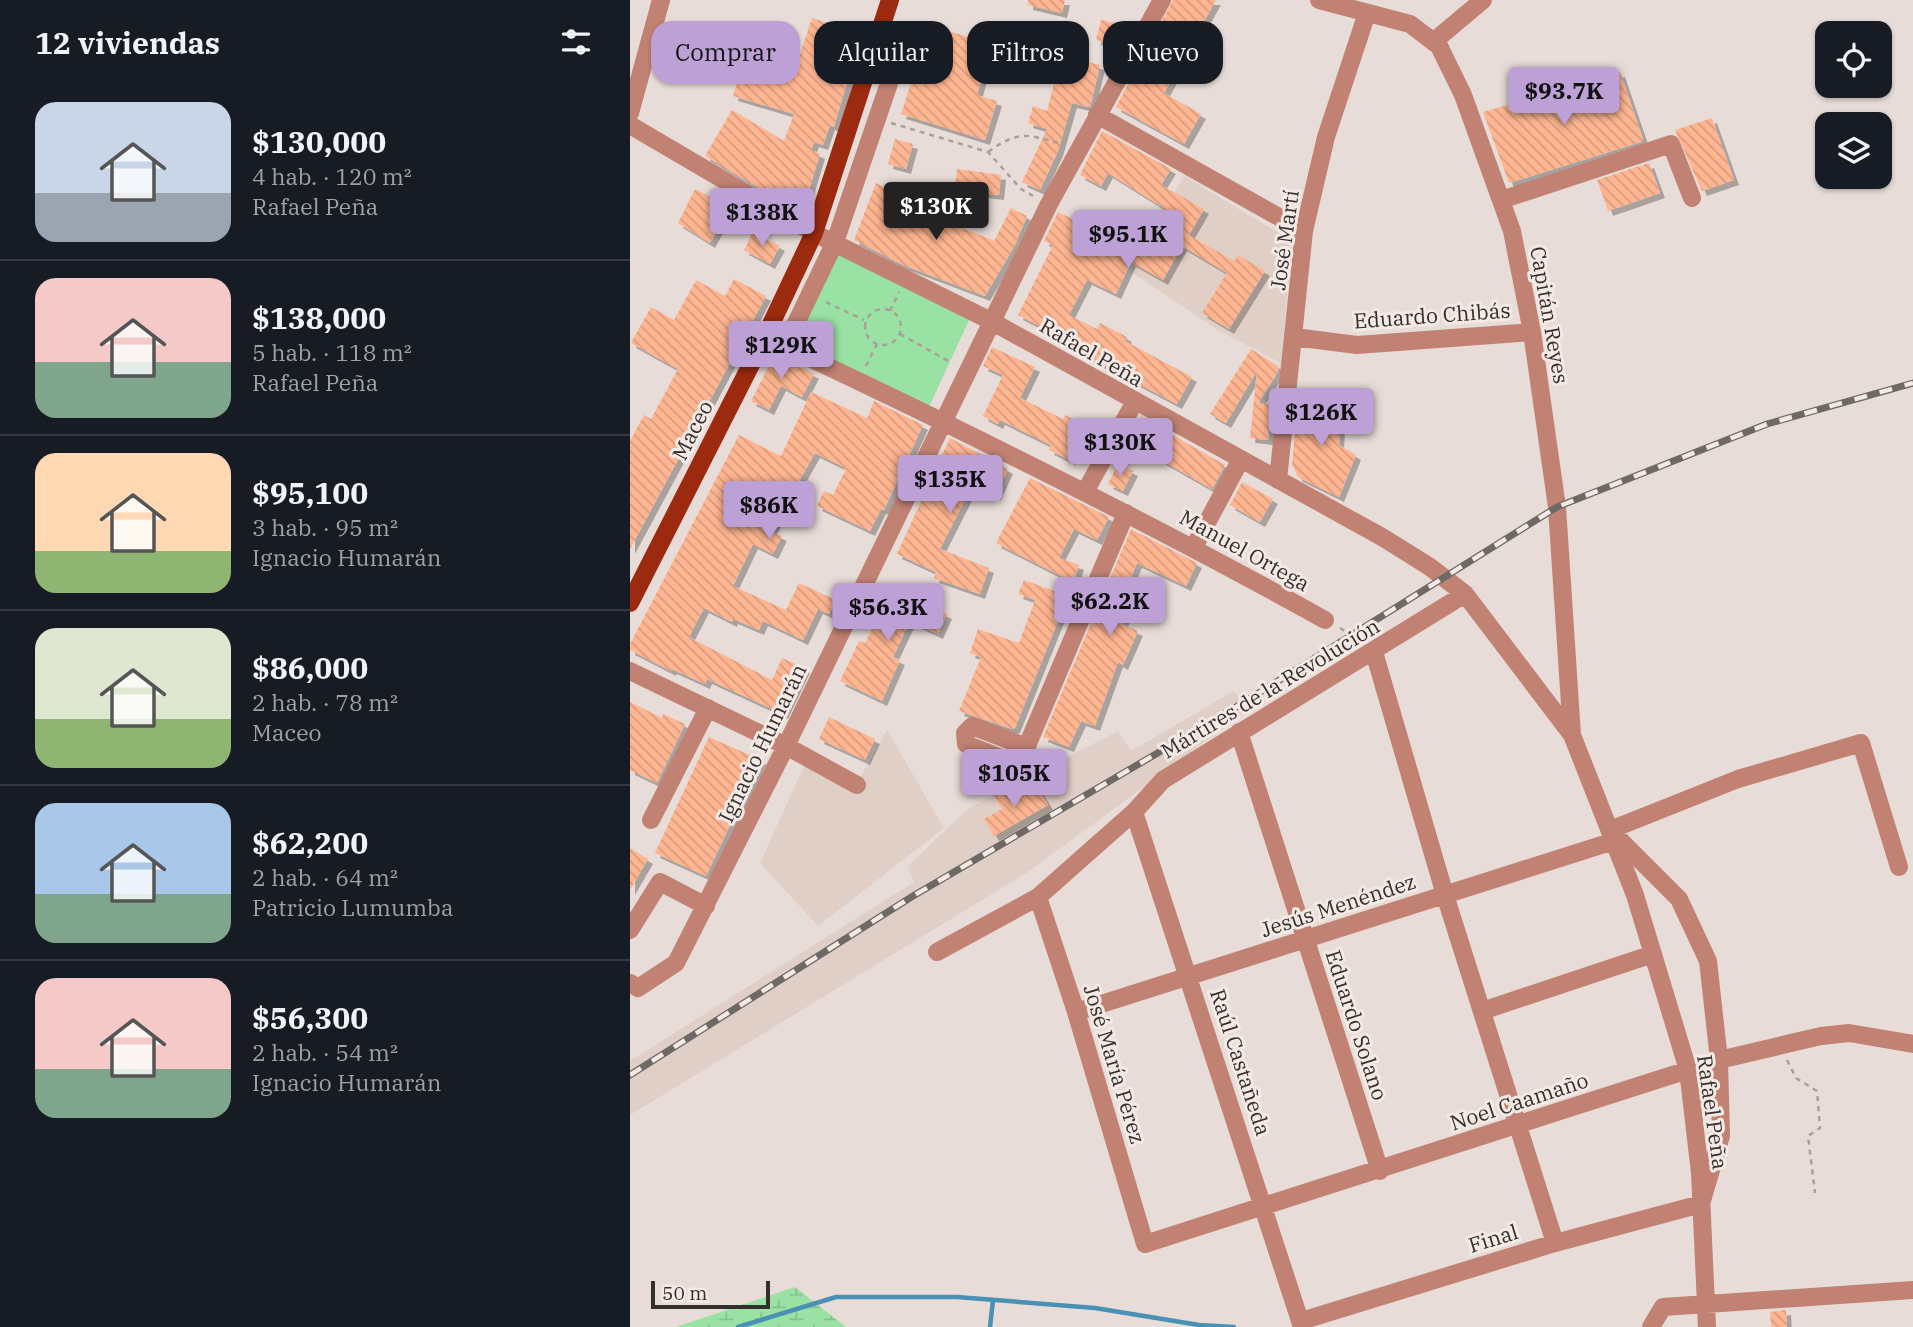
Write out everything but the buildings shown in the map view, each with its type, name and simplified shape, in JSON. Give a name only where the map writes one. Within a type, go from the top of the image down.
[{"type":"main road","name":"Maceo","points":[[884,21],[890,0]]},
{"type":"main road","name":"Maceo","points":[[630,603],[765,337],[814,233],[864,84]]},
{"type":"street","points":[[630,113],[660,0]]},
{"type":"street","name":"Ignacio Humarán","points":[[630,983],[639,988],[676,963],[786,746],[1049,204],[1162,0]]},
{"type":"street","name":"Capitán Reyes","points":[[1319,0],[1410,24],[1439,46],[1463,94],[1512,231],[1532,332],[1557,508],[1572,735]]},
{"type":"street","points":[[1433,42],[1483,0]]},
{"type":"street","name":"José Martí","points":[[1278,480],[1304,231],[1325,137],[1367,13]]},
{"type":"street","points":[[785,346],[835,242],[889,84]]},
{"type":"street","points":[[1097,115],[1304,231]]},
{"type":"street","name":"Rafael Peña","points":[[630,125],[814,233],[991,321],[1134,403],[1382,537],[1465,593],[1572,735],[1612,836],[1653,954],[1688,1070],[1701,1204],[1707,1327]]},
{"type":"street","points":[[1501,200],[1671,144],[1692,198]]},
{"type":"street","name":"Eduardo Chibás","points":[[1294,337],[1357,345],[1532,332]]},
{"type":"street","name":"Manuel Ortega","points":[[765,337],[943,420],[1194,547],[1325,620]]},
{"type":"street","points":[[1085,492],[1134,403]]},
{"type":"street","points":[[1194,547],[1241,460]]},
{"type":"street","points":[[1027,747],[1126,513]]},
{"type":"street","name":"Mártires de la Revolución","points":[[937,952],[1038,897],[1134,812],[1163,780],[1374,652],[1465,593]]},
{"type":"street","points":[[1374,652],[1445,895],[1555,1243]]},
{"type":"street","points":[[630,671],[786,746],[858,785]]},
{"type":"street","points":[[651,820],[708,708]]},
{"type":"street","name":"Eduardo Solano","points":[[1239,732],[1380,1171]]},
{"type":"street","name":"Jesús Menéndez","points":[[1076,1012],[1191,978],[1445,895],[1612,836],[1738,779],[1861,743],[1899,867]]},
{"type":"street","name":"Raúl Castañeda","points":[[1134,812],[1191,978],[1302,1324]]},
{"type":"street","name":"Rafael Peña","points":[[1612,836],[1679,899],[1708,961],[1719,1060],[1721,1136],[1701,1204]]},
{"type":"street","points":[[630,930],[660,882],[706,906]]},
{"type":"street","name":"José María Pérez","points":[[1038,897],[1076,1012],[1145,1244]]},
{"type":"street","points":[[1482,1011],[1653,954]]},
{"type":"street","name":"Noel Caamaño","points":[[1145,1244],[1380,1171],[1719,1060],[1849,1033],[1913,1044]]},
{"type":"street","name":"Final","points":[[1302,1324],[1555,1243],[1701,1204]]},
{"type":"street","points":[[1651,1327],[1663,1307],[1913,1290]]},
{"type":"path","points":[[878,119],[988,152],[1021,189],[1049,204]]},
{"type":"path","points":[[988,152],[1010,136],[1028,134],[1079,148]]},
{"type":"path","points":[[810,295],[866,321]]},
{"type":"path","points":[[884,309],[895,313],[900,323],[900,334],[892,343],[877,344],[871,341],[865,332],[866,321],[873,312],[884,309]]},
{"type":"path","points":[[900,334],[967,372]]},
{"type":"path","points":[[858,380],[877,344]]},
{"type":"path","points":[[1325,620],[1374,652]]},
{"type":"path","points":[[1780,1046],[1796,1078],[1817,1091],[1820,1128],[1808,1136],[1815,1193]]},
{"type":"shaded area","points":[[1184,176],[1292,241],[1281,363],[1219,331],[1130,271]]},
{"type":"shaded area","points":[[1234,691],[1248,710],[1031,870],[630,1115],[630,1061],[914,882],[908,866],[969,808],[1118,731],[1131,751]]},
{"type":"shaded area","points":[[887,730],[944,828],[818,926],[760,863],[810,753],[860,778]]},
{"type":"green space","points":[[839,249],[971,316],[928,409],[796,345]]},
{"type":"green space","points":[[795,1287],[846,1327],[676,1327]]},
{"type":"waterway","points":[[738,1327],[836,1297],[957,1297],[1095,1308],[1199,1325],[1234,1327]]},
{"type":"waterway","points":[[990,1327],[993,1300]]},
{"type":"railway","points":[[630,1075],[913,896],[1233,709],[1557,507],[1767,424],[1913,383]]}]
